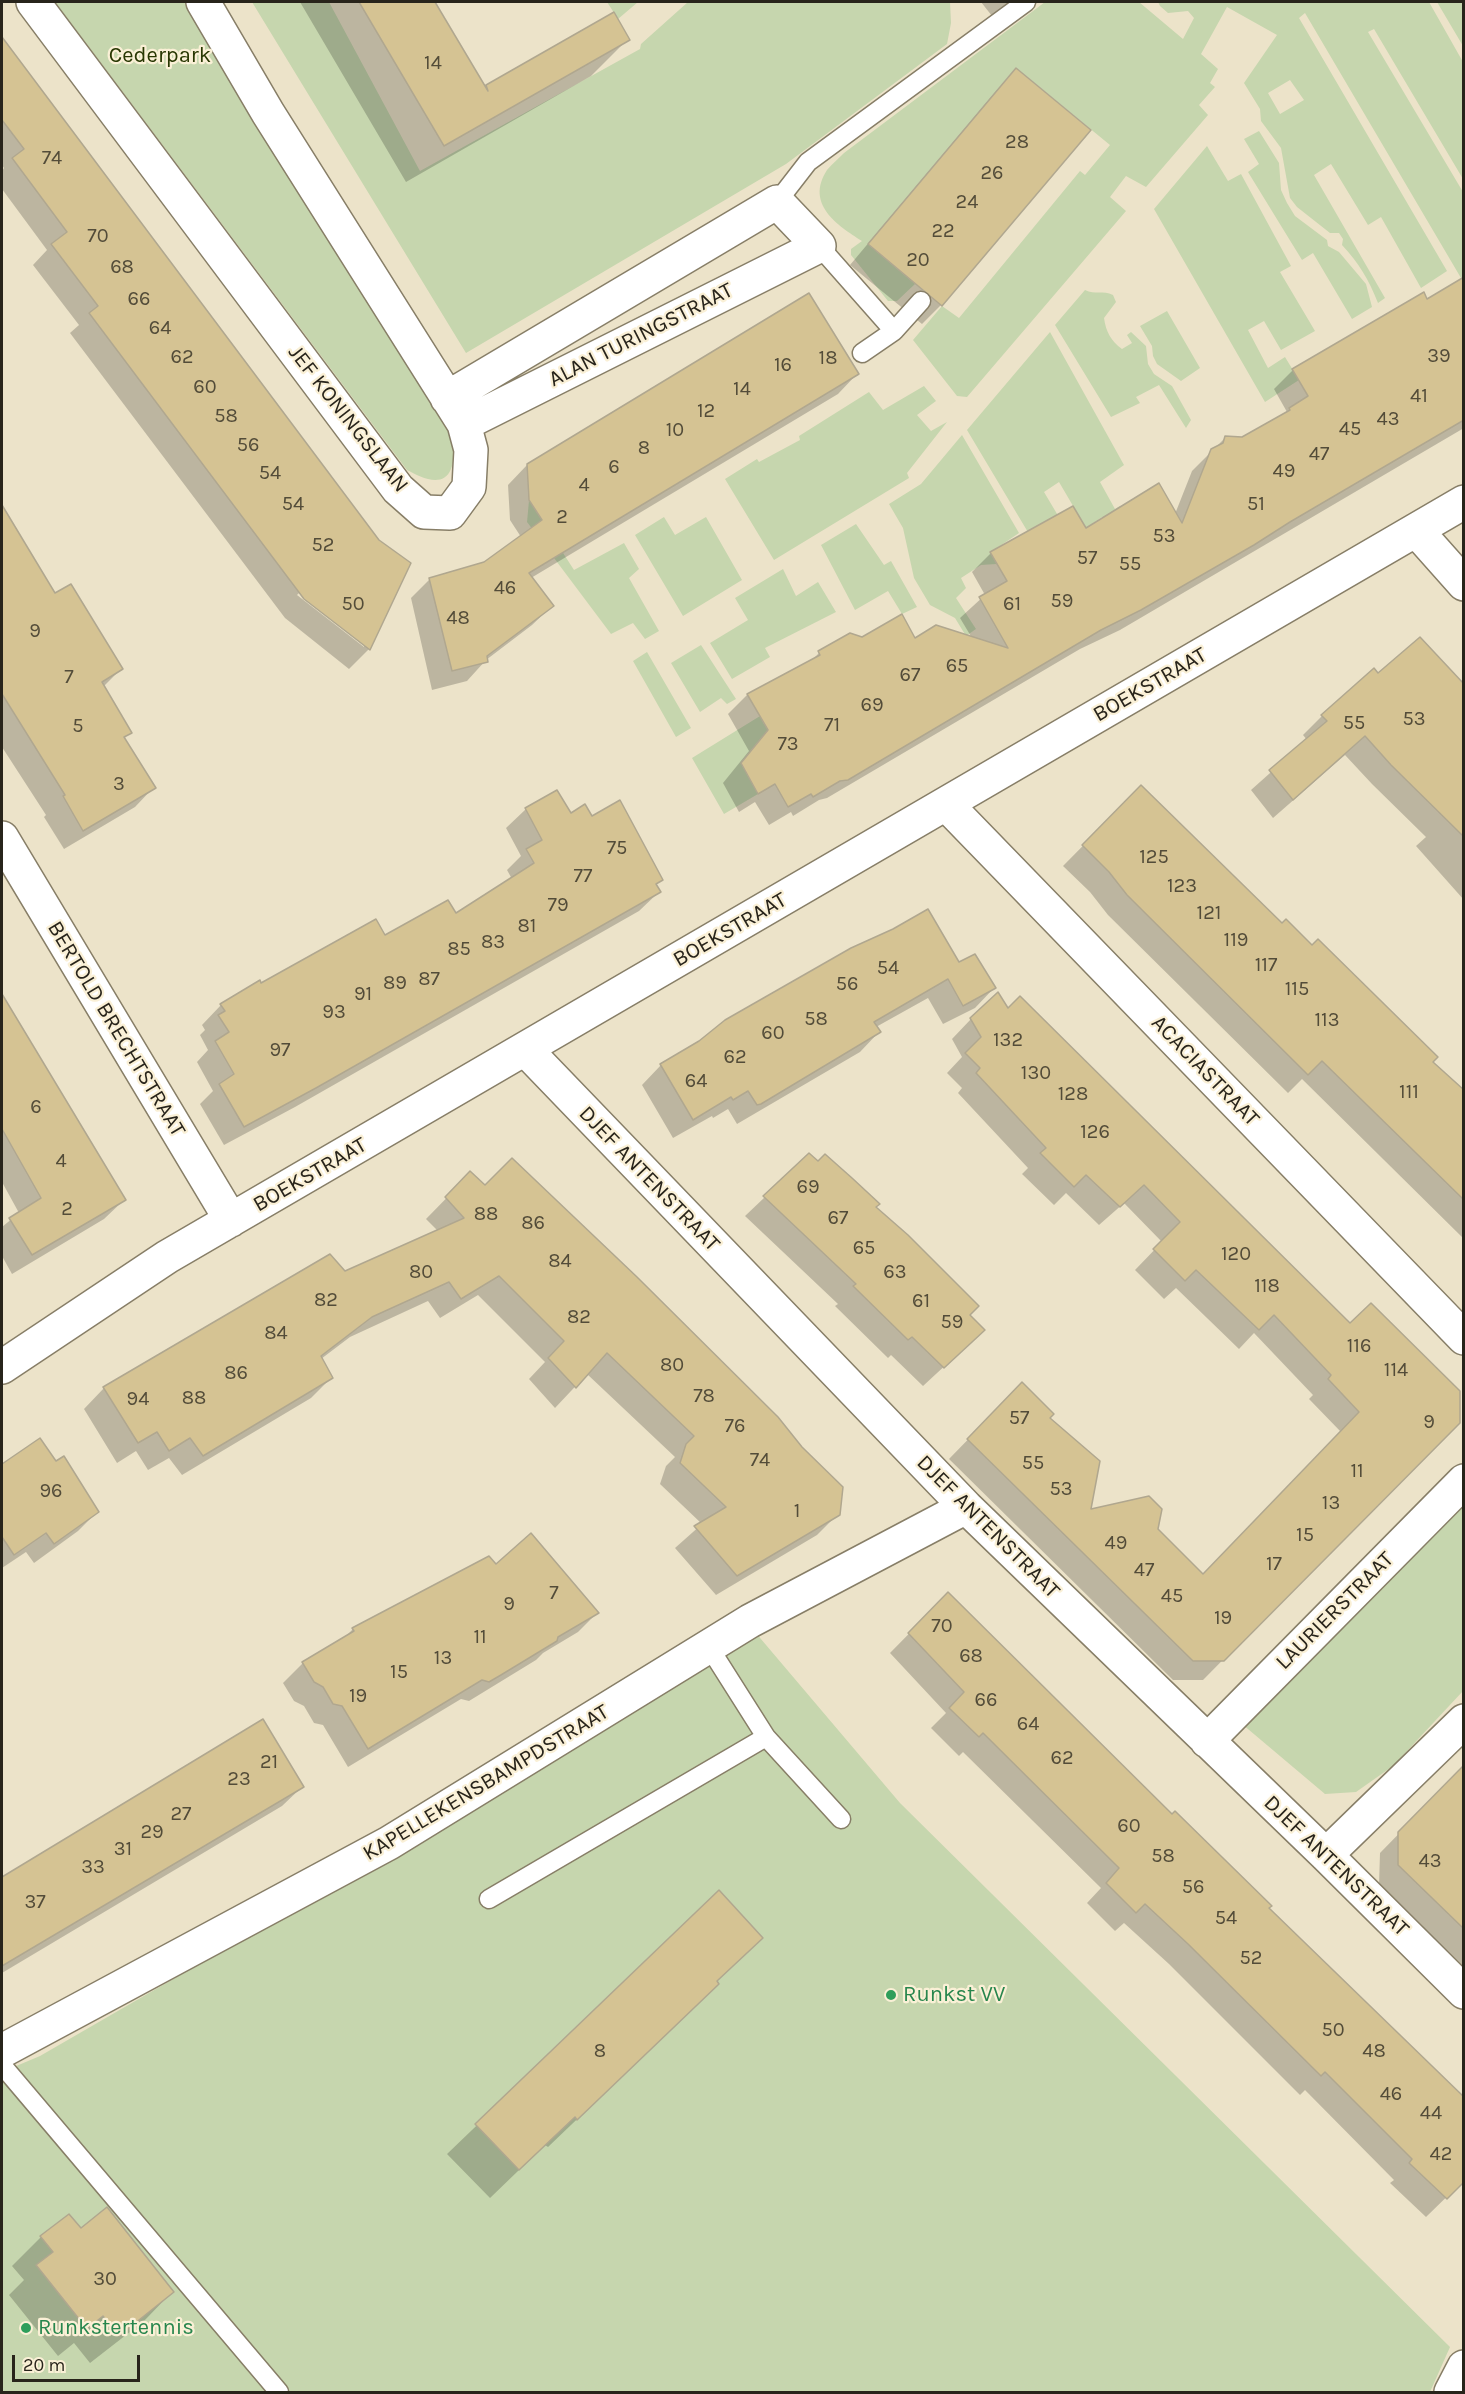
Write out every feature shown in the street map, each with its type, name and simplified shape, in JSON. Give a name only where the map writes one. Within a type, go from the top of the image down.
[{"type":"street","name":"JEF KONINGSLAAN","points":[[33,2],[398,489],[424,512],[450,513],[469,487],[471,450],[455,411],[274,123],[203,2]]},
{"type":"street","name":"ALAN TURINGSTRAAT","points":[[455,411],[777,202]]},
{"type":"street","points":[[777,202],[819,246]]},
{"type":"street","name":"ALAN TURINGSTRAAT","points":[[455,411],[819,246]]},
{"type":"street","name":"BOEKSTRAAT","points":[[2,1367],[167,1257],[1464,502]]},
{"type":"street","points":[[1416,530],[1464,584]]},
{"type":"street","name":"ACACIASTRAAT","points":[[946,804],[1464,1338]]},
{"type":"street","name":"BERTOLD BRECHTSTRAAT","points":[[2,838],[231,1220]]},
{"type":"street","name":"DJEF ANTENSTRAAT","points":[[525,1049],[966,1507],[1464,1992]]},
{"type":"street","name":"LAURIERSTRAAT","points":[[1207,1741],[1464,1481]]},
{"type":"street","name":"KAPELLEKENSBAMPDSTRAAT","points":[[2,2051],[389,1843],[750,1621],[966,1507]]},
{"type":"street","points":[[1326,1856],[1464,1721]]},
{"type":"street","points":[[1451,2392],[1464,2367]]},
{"type":"lane","name":"ALAN TURINGSTRAAT","points":[[777,202],[808,162],[1026,2]]},
{"type":"lane","points":[[819,246],[894,331]]},
{"type":"lane","points":[[862,353],[894,331],[921,301]]},
{"type":"lane","points":[[709,1647],[766,1737],[841,1819]]},
{"type":"lane","points":[[489,1899],[766,1737]]},
{"type":"lane","points":[[2,2065],[279,2392]]},
{"type":"green space","name":"Cederpark","points":[[55,2],[184,2],[460,447],[456,452],[451,469],[443,479],[431,480],[407,470]]},
{"type":"green space","points":[[252,2],[329,2],[420,171],[640,49],[641,44],[688,2],[950,2],[951,23],[947,44],[786,164],[466,353]]},
{"type":"green space","points":[[607,2],[638,2],[618,19]]},
{"type":"green space","points":[[1045,2],[1139,2],[1183,39],[1194,18],[1188,11],[1168,13],[1158,2],[1429,2],[1463,62],[1463,179],[1374,29],[1368,32],[1463,192],[1463,277],[1461,278],[1305,13],[1299,18],[1447,271],[1421,288],[1381,217],[1368,225],[1331,164],[1314,175],[1385,298],[1378,303],[1363,272],[1342,245],[1343,239],[1339,233],[1330,233],[1297,207],[1290,198],[1281,148],[1261,121],[1260,109],[1244,83],[1277,35],[1227,7],[1201,54],[1218,69],[1210,83],[1215,87],[1199,105],[1208,115],[1146,187],[1126,176],[1110,197],[1126,211],[967,397],[957,396],[913,340],[942,306],[959,318],[1080,171],[1085,175],[1110,145],[1016,68],[869,245],[915,284],[897,301],[888,301],[851,255],[851,249],[862,241],[834,220],[822,203],[821,182],[827,170],[844,153]],"holes":[[[1290,80],[1304,100],[1280,114],[1268,93]]]},
{"type":"green space","points":[[1437,2],[1463,2],[1463,46]]},
{"type":"green space","points":[[1259,131],[1279,163],[1281,190],[1295,216],[1327,240],[1328,246],[1339,252],[1366,284],[1372,307],[1352,319],[1313,253],[1302,260],[1248,172],[1259,164],[1244,139]]},
{"type":"green space","points":[[1207,146],[1228,181],[1241,174],[1291,266],[1280,272],[1315,331],[1281,350],[1264,321],[1248,330],[1268,368],[1285,357],[1299,380],[1265,402],[1154,209]]},
{"type":"green space","points":[[1085,290],[1113,295],[1116,302],[1104,318],[1110,336],[1122,349],[1132,343],[1127,335],[1131,332],[1146,346],[1148,364],[1154,374],[1172,386],[1191,420],[1186,428],[1159,385],[1136,397],[1140,403],[1111,417],[1055,325]]},
{"type":"green space","points":[[1167,311],[1200,368],[1181,381],[1157,364],[1152,346],[1140,326]]},
{"type":"green space","points":[[1050,332],[1124,465],[1100,482],[1115,509],[1120,506],[1131,524],[1112,534],[1102,517],[1086,528],[1059,482],[1044,492],[1066,529],[1038,549],[967,430]]},
{"type":"green space","points":[[924,386],[936,401],[917,415],[931,431],[947,422],[907,473],[909,478],[774,560],[725,479],[757,459],[759,462],[800,440],[799,436],[869,392],[883,410]]},
{"type":"green space","points":[[962,435],[1019,533],[991,552],[997,564],[981,565],[961,578],[966,588],[956,598],[976,629],[966,636],[955,618],[930,605],[914,578],[903,528],[889,504],[921,484]]},
{"type":"green space","points":[[529,500],[574,570],[624,543],[639,569],[629,578],[659,631],[645,639],[633,623],[611,634],[527,522]]},
{"type":"green space","points":[[664,517],[675,535],[706,517],[742,580],[683,616],[635,535]]},
{"type":"green space","points":[[856,524],[884,565],[891,561],[917,607],[902,614],[888,591],[855,610],[821,545]]},
{"type":"green space","points":[[783,569],[796,596],[818,582],[836,612],[765,648],[770,657],[732,679],[710,643],[748,620],[735,598]]},
{"type":"green space","points":[[701,645],[736,699],[727,704],[721,698],[700,712],[671,663]]},
{"type":"green space","points":[[647,652],[691,728],[676,737],[633,661]]},
{"type":"green space","points":[[760,716],[764,724],[770,721],[773,724],[741,763],[758,794],[724,814],[692,758]]},
{"type":"green space","points":[[1463,1505],[1463,1691],[1393,1766],[1356,1792],[1325,1794],[1242,1724]]},
{"type":"green space","points":[[755,1632],[900,1803],[1450,2347],[1430,2392],[2,2392],[2,2072],[40,2056],[407,1844]]},
{"type":"building","points":[[359,2],[435,2],[488,91],[486,85],[614,12],[630,40],[444,146]]},
{"type":"building","points":[[2,37],[379,540],[411,563],[370,650],[304,599],[89,313],[98,306],[51,244],[67,232],[12,158],[24,149],[2,120]]},
{"type":"building","points":[[1016,68],[1091,130],[942,306],[868,244]]},
{"type":"building","points":[[1464,277],[1464,420],[1254,545],[1141,610],[1101,630],[848,780],[840,781],[813,797],[811,794],[788,807],[775,784],[758,794],[741,763],[768,730],[747,694],[820,655],[818,651],[850,633],[862,637],[902,614],[915,638],[936,625],[1008,648],[979,597],[1007,581],[990,552],[1073,506],[1086,528],[1159,483],[1182,523],[1211,449],[1223,443],[1225,436],[1242,437],[1290,410],[1289,408],[1308,396],[1292,369],[1424,292],[1427,299]]},
{"type":"building","points":[[809,293],[859,374],[529,573],[554,606],[487,656],[488,662],[452,671],[429,578],[484,562],[542,520],[529,500],[527,464]]},
{"type":"building","points":[[2,505],[55,593],[71,584],[123,669],[102,682],[132,733],[124,737],[156,788],[83,831],[63,796],[65,795],[2,694]]},
{"type":"building","points":[[1420,637],[1464,684],[1464,837],[1365,736],[1293,800],[1269,770],[1327,721],[1321,715],[1374,668],[1378,673]]},
{"type":"building","points":[[1141,785],[1282,923],[1286,919],[1312,945],[1318,939],[1438,1057],[1433,1062],[1464,1090],[1464,1200],[1322,1061],[1308,1075],[1127,895],[1109,872],[1082,845]]},
{"type":"building","points":[[557,790],[571,813],[585,804],[592,816],[620,800],[663,880],[656,884],[661,892],[244,1127],[219,1084],[234,1074],[215,1041],[229,1032],[218,1015],[225,1011],[220,1004],[260,980],[261,983],[376,919],[385,935],[448,900],[456,913],[534,863],[526,849],[542,840],[525,808]]},
{"type":"building","points":[[928,909],[959,962],[975,954],[996,988],[963,1006],[948,979],[874,1022],[881,1032],[761,1104],[757,1105],[748,1091],[733,1100],[731,1097],[693,1120],[660,1064],[699,1041],[725,1020],[851,948],[893,929]]},
{"type":"building","points":[[998,992],[1008,1008],[1020,996],[1350,1323],[1371,1303],[1460,1391],[1460,1423],[1224,1661],[1193,1661],[967,1439],[1022,1382],[1054,1414],[1050,1418],[1100,1461],[1091,1509],[1149,1496],[1162,1509],[1158,1529],[1203,1574],[1359,1412],[1328,1379],[1331,1375],[1274,1315],[1259,1330],[1196,1270],[1185,1281],[1153,1249],[1180,1222],[1144,1185],[1120,1207],[1086,1175],[1074,1187],[1040,1153],[1046,1148],[976,1073],[980,1068],[965,1053],[981,1037],[970,1018]]},
{"type":"building","points":[[2,994],[126,1200],[32,1255],[9,1218],[41,1198],[2,1129]]},
{"type":"building","points":[[809,1153],[818,1161],[825,1154],[852,1178],[880,1204],[876,1207],[908,1235],[979,1306],[970,1315],[985,1330],[944,1368],[912,1337],[908,1340],[853,1286],[856,1284],[763,1196]]},
{"type":"building","points":[[512,1158],[637,1277],[778,1417],[802,1447],[843,1487],[840,1515],[737,1576],[694,1526],[726,1507],[680,1463],[686,1444],[694,1436],[607,1353],[576,1388],[548,1358],[564,1341],[499,1276],[461,1299],[449,1282],[372,1317],[321,1356],[333,1378],[203,1456],[190,1438],[169,1451],[157,1432],[138,1443],[103,1387],[330,1254],[345,1271],[464,1218],[445,1197],[470,1171],[485,1185]]},
{"type":"building","points":[[40,1438],[56,1461],[64,1456],[99,1512],[54,1544],[46,1533],[14,1555],[2,1537],[2,1464]]},
{"type":"building","points":[[531,1533],[599,1613],[501,1675],[489,1682],[482,1680],[368,1749],[342,1706],[333,1704],[323,1687],[314,1682],[302,1662],[354,1631],[352,1628],[489,1556],[496,1564]]},
{"type":"building","points":[[948,1592],[1172,1814],[1175,1811],[1272,1906],[1269,1908],[1464,2097],[1464,2182],[1447,2199],[1409,2163],[1412,2159],[1325,2072],[1321,2076],[1145,1904],[1136,1913],[1106,1883],[1119,1868],[983,1733],[979,1737],[949,1708],[964,1692],[908,1633]]},
{"type":"building","points":[[263,1719],[304,1787],[2,1966],[2,1877]]},
{"type":"building","points":[[1464,1765],[1464,1929],[1398,1865],[1398,1832]]},
{"type":"building","points":[[719,1890],[763,1938],[717,1981],[719,1984],[577,2120],[575,2117],[519,2170],[475,2124]]},
{"type":"building","points":[[107,2207],[174,2292],[119,2336],[103,2316],[87,2329],[36,2265],[53,2252],[40,2236],[69,2214],[81,2228]]},
{"type":"place","name":"Runkst VV","points":[[891,1995]]},
{"type":"place","name":"Runkstertennis","points":[[26,2328]]}]
